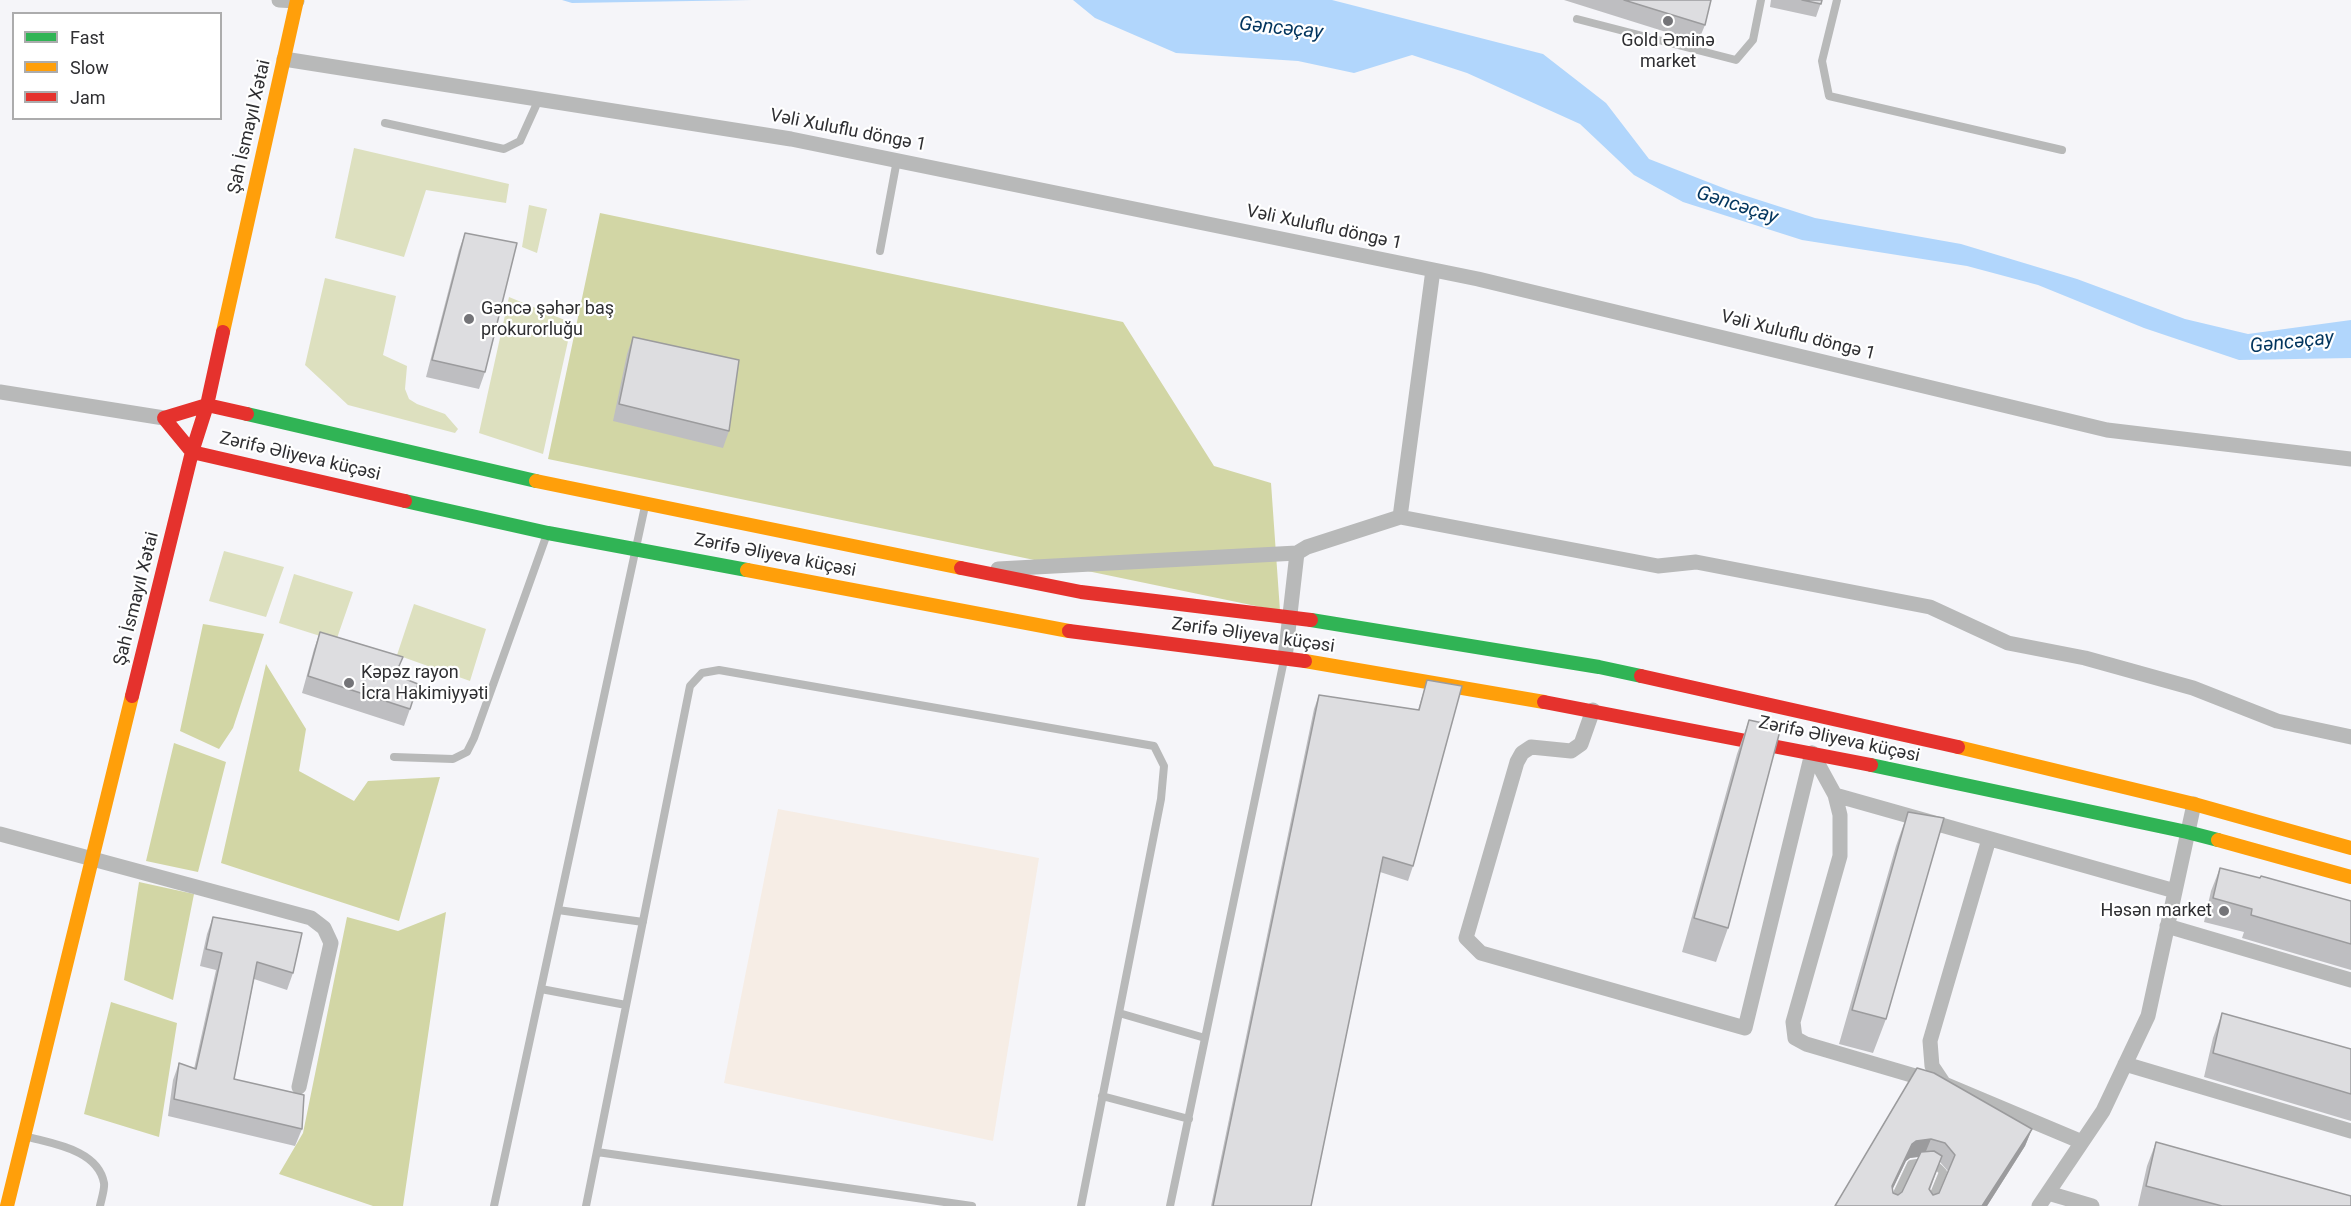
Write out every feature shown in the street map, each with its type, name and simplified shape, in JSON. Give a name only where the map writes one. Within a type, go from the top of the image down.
[{"type":"street","points":[[279,0],[297,1]]},
{"type":"street","name":"Şah İsmayıl Xətai","points":[[7,1206],[192,452],[207,405],[297,1]]},
{"type":"street","name":"Vəli Xuluflu döngə 1","points":[[284,59],[791,139],[897,160],[1433,270],[2107,430],[2351,459]]},
{"type":"street","points":[[1401,517],[1433,270]]},
{"type":"street","name":"Zərifə Əliyeva küçəsi","points":[[0,392],[164,418],[207,405],[560,486],[1081,591],[1288,617],[1599,667],[1878,728],[2194,804],[2351,848]]},
{"type":"street","name":"Zərifə Əliyeva küçəsi","points":[[164,418],[192,452],[548,533],[1081,633],[1285,658],[1593,710],[1812,753],[2187,832],[2351,876]]},
{"type":"street","points":[[974,570],[1298,553],[1401,517],[1658,566],[1696,562],[1930,607],[2008,643],[2085,658],[2193,688],[2277,722],[2351,737]]},
{"type":"street","points":[[1285,658],[1288,617],[1298,553]]},
{"type":"street","points":[[1593,710],[1581,744],[1571,751],[1531,747],[1522,753],[1517,762],[1466,938],[1480,953],[1745,1028],[1812,753]]},
{"type":"street","points":[[1812,753],[1835,795],[1840,815],[1840,856],[1793,1022],[1795,1038],[1806,1044],[1944,1084],[2082,1142]]},
{"type":"street","points":[[1835,795],[2175,891]]},
{"type":"street","points":[[2092,1206],[2044,1200],[2103,1111],[2148,1016],[2194,804]]},
{"type":"street","points":[[0,834],[311,918],[324,927],[332,943],[299,1087]]},
{"type":"street","points":[[1944,1084],[1932,1066],[1930,1041],[1989,838]]},
{"type":"street","points":[[2167,926],[2351,981]]},
{"type":"street","points":[[2126,1064],[2351,1131]]},
{"type":"lane","points":[[1577,20],[1736,60],[1753,40],[1761,0]]},
{"type":"lane","points":[[1837,0],[1822,61],[1829,96],[2062,150]]},
{"type":"lane","points":[[385,123],[504,149],[520,141],[539,99]]},
{"type":"lane","points":[[880,251],[897,160]]},
{"type":"lane","points":[[494,1206],[645,503]]},
{"type":"lane","points":[[394,757],[453,759],[467,752],[548,533]]},
{"type":"lane","points":[[1170,1206],[1285,658]]},
{"type":"lane","points":[[586,1206],[690,686],[702,673],[719,670],[1154,746],[1164,766],[1161,799],[1081,1206]]},
{"type":"lane","points":[[558,910],[643,922]]},
{"type":"lane","points":[[541,989],[626,1005]]},
{"type":"lane","points":[[1119,1012],[1205,1038]]},
{"type":"lane","points":[[1102,1096],[1189,1119]]},
{"type":"lane","points":[[24,1136],[73,1149],[94,1164],[104,1184],[100,1206]]},
{"type":"lane","points":[[597,1152],[972,1206]]},
{"type":"lane","points":[[1891,1206],[1911,1164],[1926,1160],[1943,1172],[1929,1206]]},
{"type":"shaded area","points":[[778,809],[1039,858],[993,1141],[724,1083]]},
{"type":"green space","points":[[354,148],[509,184],[506,203],[426,190],[404,257],[335,238]]},
{"type":"green space","points":[[529,205],[547,209],[537,253],[522,247]]},
{"type":"green space","points":[[600,213],[1123,322],[1214,466],[1271,483],[1280,611],[548,459]]},
{"type":"green space","points":[[325,278],[396,296],[383,355],[407,366],[405,389],[409,399],[445,414],[458,429],[455,433],[348,405],[305,365]]},
{"type":"green space","points":[[509,297],[572,323],[543,454],[479,433]]},
{"type":"green space","points":[[224,551],[284,567],[266,617],[209,601]]},
{"type":"green space","points":[[294,574],[353,592],[336,641],[279,623]]},
{"type":"green space","points":[[414,604],[486,629],[470,681],[397,655]]},
{"type":"green space","points":[[203,624],[264,634],[233,728],[219,749],[180,731]]},
{"type":"green space","points":[[266,664],[306,729],[299,771],[354,801],[368,781],[440,777],[399,921],[221,863]]},
{"type":"green space","points":[[174,743],[226,762],[198,872],[146,861]]},
{"type":"green space","points":[[139,882],[194,894],[173,1000],[124,980]]},
{"type":"green space","points":[[446,912],[403,1206],[373,1206],[279,1174],[303,1133],[347,917],[398,931]]},
{"type":"green space","points":[[111,1002],[177,1023],[159,1137],[84,1114]]},
{"type":"water","points":[[562,0],[752,0],[572,3]]},
{"type":"water","name":"Gəncəçay","points":[[1073,0],[1332,0],[1543,54],[1606,103],[1649,159],[1731,191],[1815,218],[1961,244],[2077,279],[2185,319],[2248,334],[2351,320],[2351,358],[2239,360],[2144,328],[2038,285],[1967,266],[1802,240],[1683,202],[1634,175],[1580,124],[1467,73],[1412,55],[1354,73],[1298,61],[1176,53],[1095,18]]},
{"type":"building","points":[[1624,0],[1711,0],[1705,25]]},
{"type":"building","points":[[1802,0],[1822,0],[1821,4]]},
{"type":"building","name":"Gəncə şəhər baş prokurorluğu","points":[[465,233],[517,243],[485,372],[432,360]]},
{"type":"building","points":[[633,337],[739,360],[729,431],[619,404]]},
{"type":"building","points":[[320,632],[403,657],[395,675],[418,684],[410,709],[308,676]]},
{"type":"building","points":[[1427,680],[1462,686],[1413,866],[1383,857],[1311,1206],[1213,1206],[1319,695],[1419,710]]},
{"type":"building","points":[[1749,720],[1781,727],[1728,928],[1694,918]]},
{"type":"building","points":[[1908,812],[1944,818],[1886,1019],[1852,1010]]},
{"type":"building","points":[[2220,868],[2260,878],[2261,876],[2351,901],[2351,944],[2251,915],[2252,909],[2213,898]]},
{"type":"building","points":[[213,917],[302,933],[293,973],[257,962],[234,1079],[304,1095],[302,1129],[174,1099],[179,1063],[196,1069],[222,953],[206,949]]},
{"type":"building","points":[[2222,1013],[2351,1049],[2351,1094],[2213,1053]]},
{"type":"building","points":[[1917,1068],[1934,1073],[2032,1129],[1982,1206],[1835,1206]],"holes":[[[1931,1139],[1945,1143],[1955,1155],[1939,1193],[1933,1195],[1929,1189],[1942,1156],[1934,1151],[1921,1152],[1902,1192],[1898,1195],[1893,1193],[1892,1186],[1912,1144],[1916,1141]]]},
{"type":"building","points":[[2156,1142],[2351,1196],[2351,1206],[2222,1206],[2146,1186]]},
{"type":"traffic: fast","points":[[247,414],[536,481]]},
{"type":"traffic: fast","points":[[405,501],[548,533],[747,570]]},
{"type":"traffic: fast","points":[[1311,620],[1599,667],[1641,676]]},
{"type":"traffic: fast","points":[[1871,765],[2218,840]]},
{"type":"traffic: slow","points":[[223,332],[297,0]]},
{"type":"traffic: slow","points":[[536,481],[961,568]]},
{"type":"traffic: slow","points":[[747,570],[1069,631]]},
{"type":"traffic: slow","points":[[1305,661],[1544,702]]},
{"type":"traffic: slow","points":[[7,1206],[132,696]]},
{"type":"traffic: slow","points":[[1958,747],[2194,804],[2351,848]]},
{"type":"traffic: slow","points":[[2218,840],[2351,877]]},
{"type":"traffic: jam","points":[[132,696],[192,452],[207,405],[223,332]]},
{"type":"traffic: jam","points":[[247,414],[207,405],[164,418],[192,452],[405,501]]},
{"type":"traffic: jam","points":[[961,568],[1081,592],[1311,620]]},
{"type":"traffic: jam","points":[[1069,631],[1305,661]]},
{"type":"traffic: jam","points":[[1641,676],[1958,747]]},
{"type":"traffic: jam","points":[[1544,702],[1871,765]]},
{"type":"place","name":"Gold Əminə market","points":[[1668,21]]},
{"type":"place","name":"Gəncə şəhər baş prokurorluğu","points":[[469,319]]},
{"type":"place","name":"Kəpəz rayon İcra Hakimiyyəti","points":[[349,683]]},
{"type":"place","name":"Həsən market","points":[[2224,911]]}]
